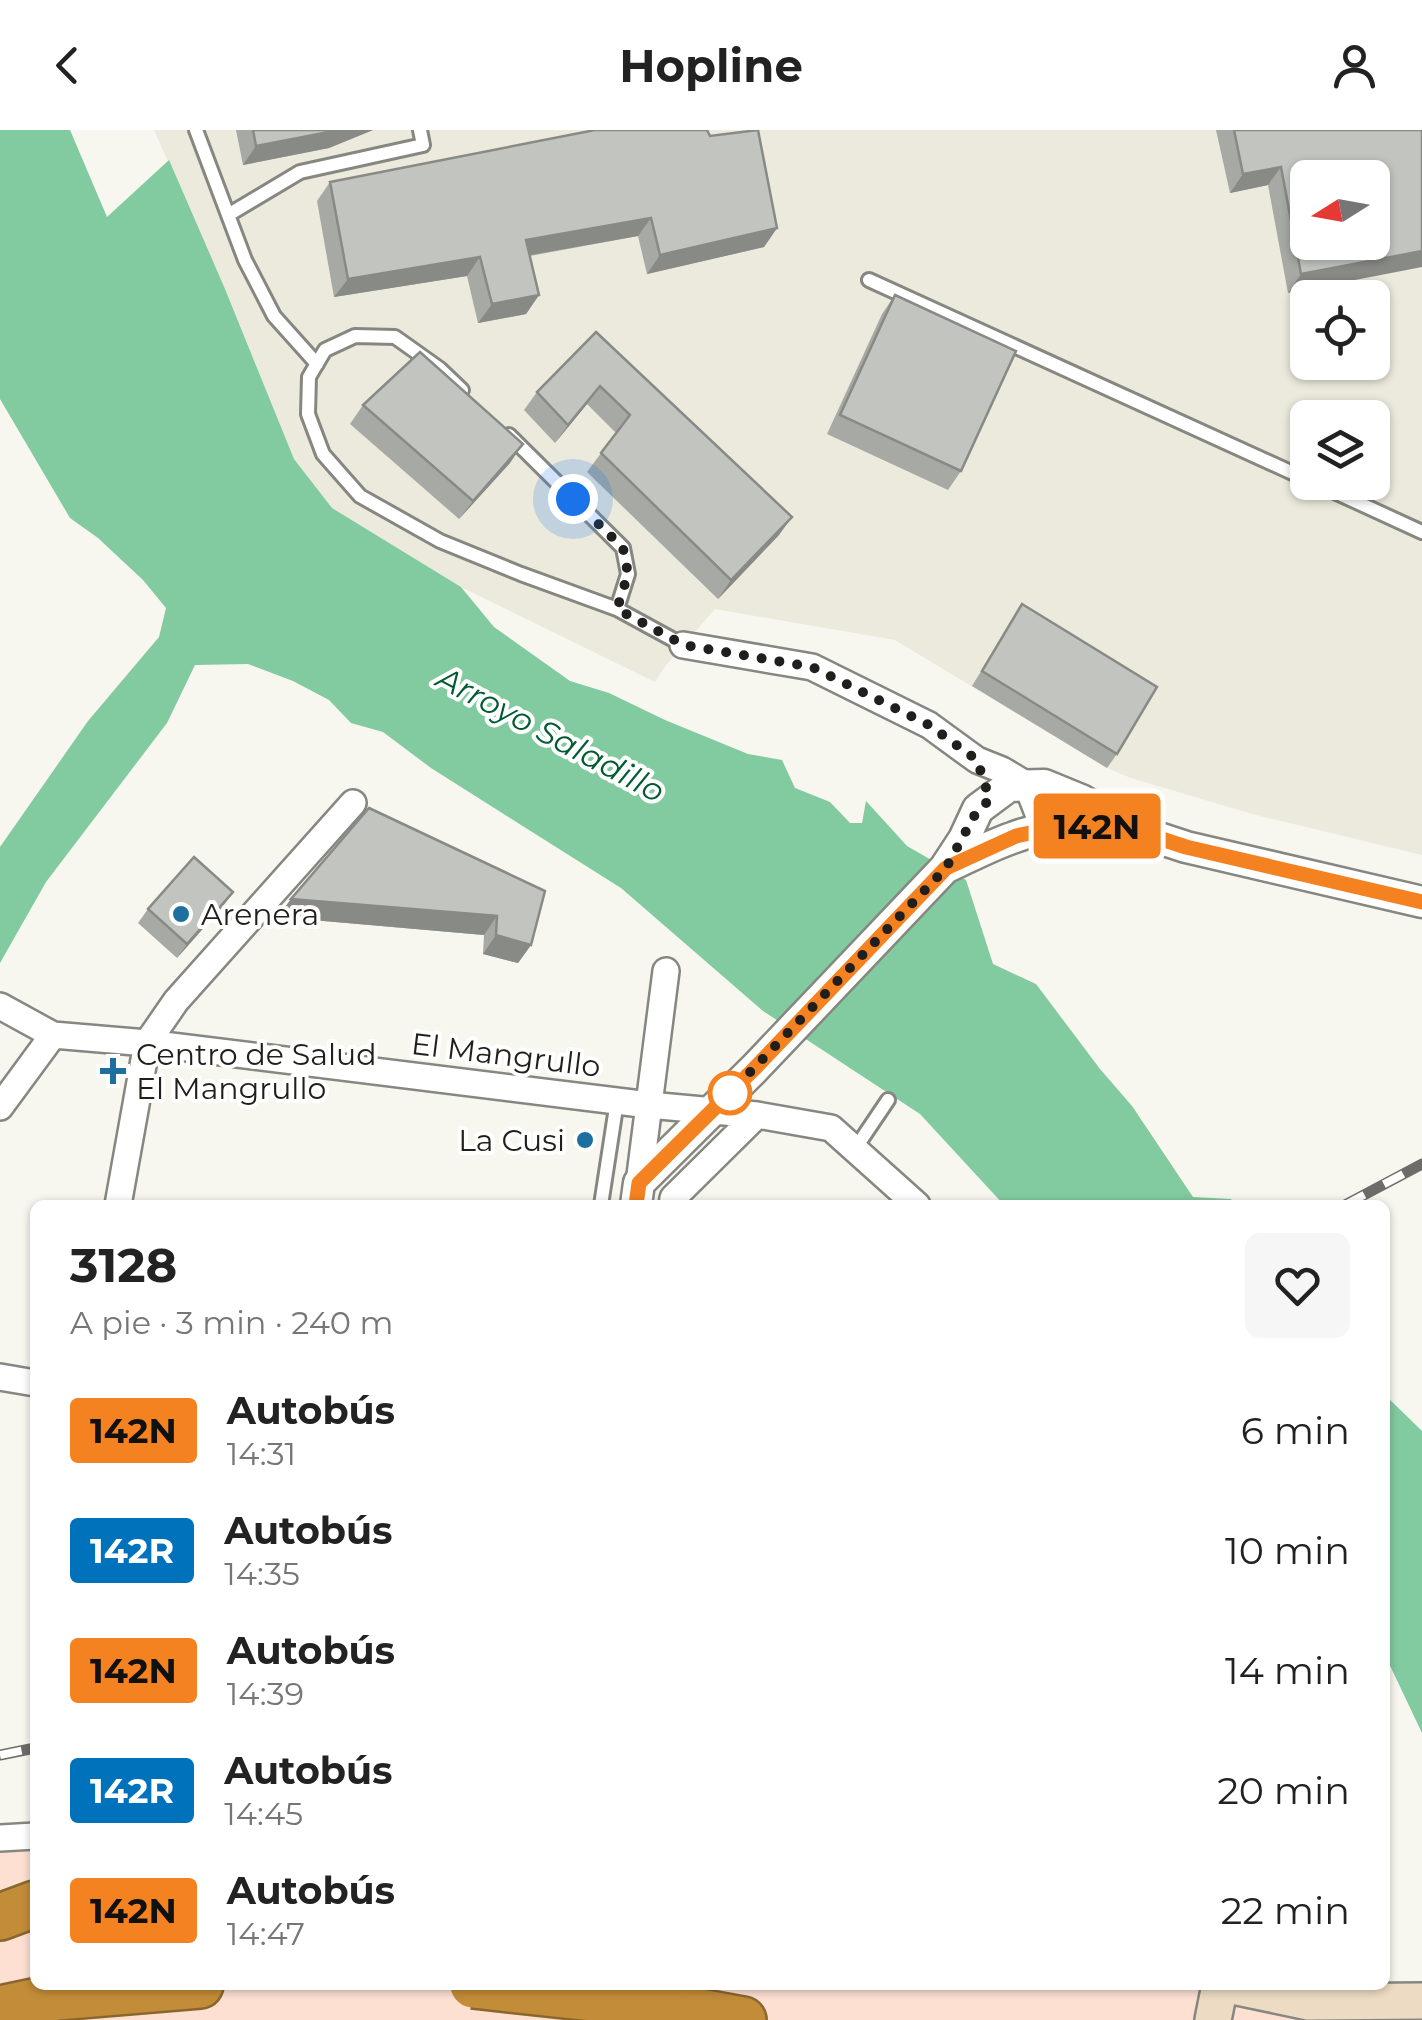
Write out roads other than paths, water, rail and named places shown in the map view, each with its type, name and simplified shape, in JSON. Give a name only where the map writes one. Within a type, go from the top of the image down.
[{"type":"highway","points":[[0,1917],[30,1906]]},
{"type":"highway","points":[[0,2009],[57,1997],[140,1990]]},
{"type":"highway","points":[[518,1990],[666,2006],[743,2020]]},
{"type":"main road","points":[[1213,2020],[1219,1990]]},
{"type":"main road","points":[[1252,1990],[1309,2002],[1413,2002]]},
{"type":"street","points":[[684,645],[812,667],[929,725],[977,760],[1028,786],[1039,816],[1025,834]]},
{"type":"street","points":[[977,760],[996,818],[1025,834]]},
{"type":"street","points":[[638,1194],[712,1111],[946,868],[978,809],[1009,786],[1044,784],[1131,829],[1186,847],[1422,902]]},
{"type":"street","points":[[119,1200],[147,1043],[176,1001],[353,803]]},
{"type":"street","points":[[946,868],[1025,834],[1093,826],[1131,829]]},
{"type":"street","points":[[638,1194],[666,971]]},
{"type":"street","points":[[0,1006],[54,1035],[0,1108]]},
{"type":"street","name":"El Mangrullo","points":[[54,1035],[756,1115],[831,1128],[910,1200]]},
{"type":"street","points":[[673,1200],[756,1115]]},
{"type":"street","points":[[0,1377],[30,1382]]},
{"type":"street","points":[[0,1838],[30,1836]]},
{"type":"street","points":[[499,2020],[505,1990]]},
{"type":"street","points":[[556,2020],[559,1990]]},
{"type":"lane","points":[[196,130],[245,260],[274,316],[317,364]]},
{"type":"lane","points":[[228,215],[300,172],[423,146],[420,130]]},
{"type":"lane","points":[[869,280],[1290,472]]},
{"type":"lane","points":[[468,396],[440,368],[394,338],[355,336],[325,350],[309,377],[308,414],[322,454],[360,496],[440,541],[617,609],[684,645]]},
{"type":"lane","points":[[496,422],[623,548],[628,574],[617,609]]},
{"type":"lane","points":[[1352,500],[1422,532]]},
{"type":"lane","points":[[855,1150],[888,1100]]},
{"type":"lane","points":[[602,1200],[616,1101]]},
{"type":"water","name":"Arroyo Saladillo","points":[[0,130],[70,130],[107,217],[169,160],[294,459],[332,508],[461,587],[494,627],[570,681],[609,693],[748,754],[782,760],[795,788],[830,802],[850,823],[862,823],[866,801],[907,846],[966,880],[993,964],[1036,984],[1132,1106],[1193,1197],[1232,1200],[999,1200],[920,1114],[763,1011],[621,888],[431,768],[383,732],[351,723],[329,700],[248,664],[195,665],[167,723],[46,882],[0,963],[0,847],[88,721],[159,637],[166,608],[143,580],[70,518],[0,399]]},
{"type":"water","points":[[1390,1400],[1422,1431],[1422,1733],[1390,1666]]},
{"type":"railway","points":[[1354,1200],[1422,1164]]},
{"type":"railway","points":[[0,1755],[30,1749]]},
{"type":"place","name":"Arenera","points":[[181,914]]},
{"type":"place","name":"Centro de Salud El Mangrullo","points":[[113,1071]]},
{"type":"place","name":"La Cusi","points":[[585,1140]]}]
